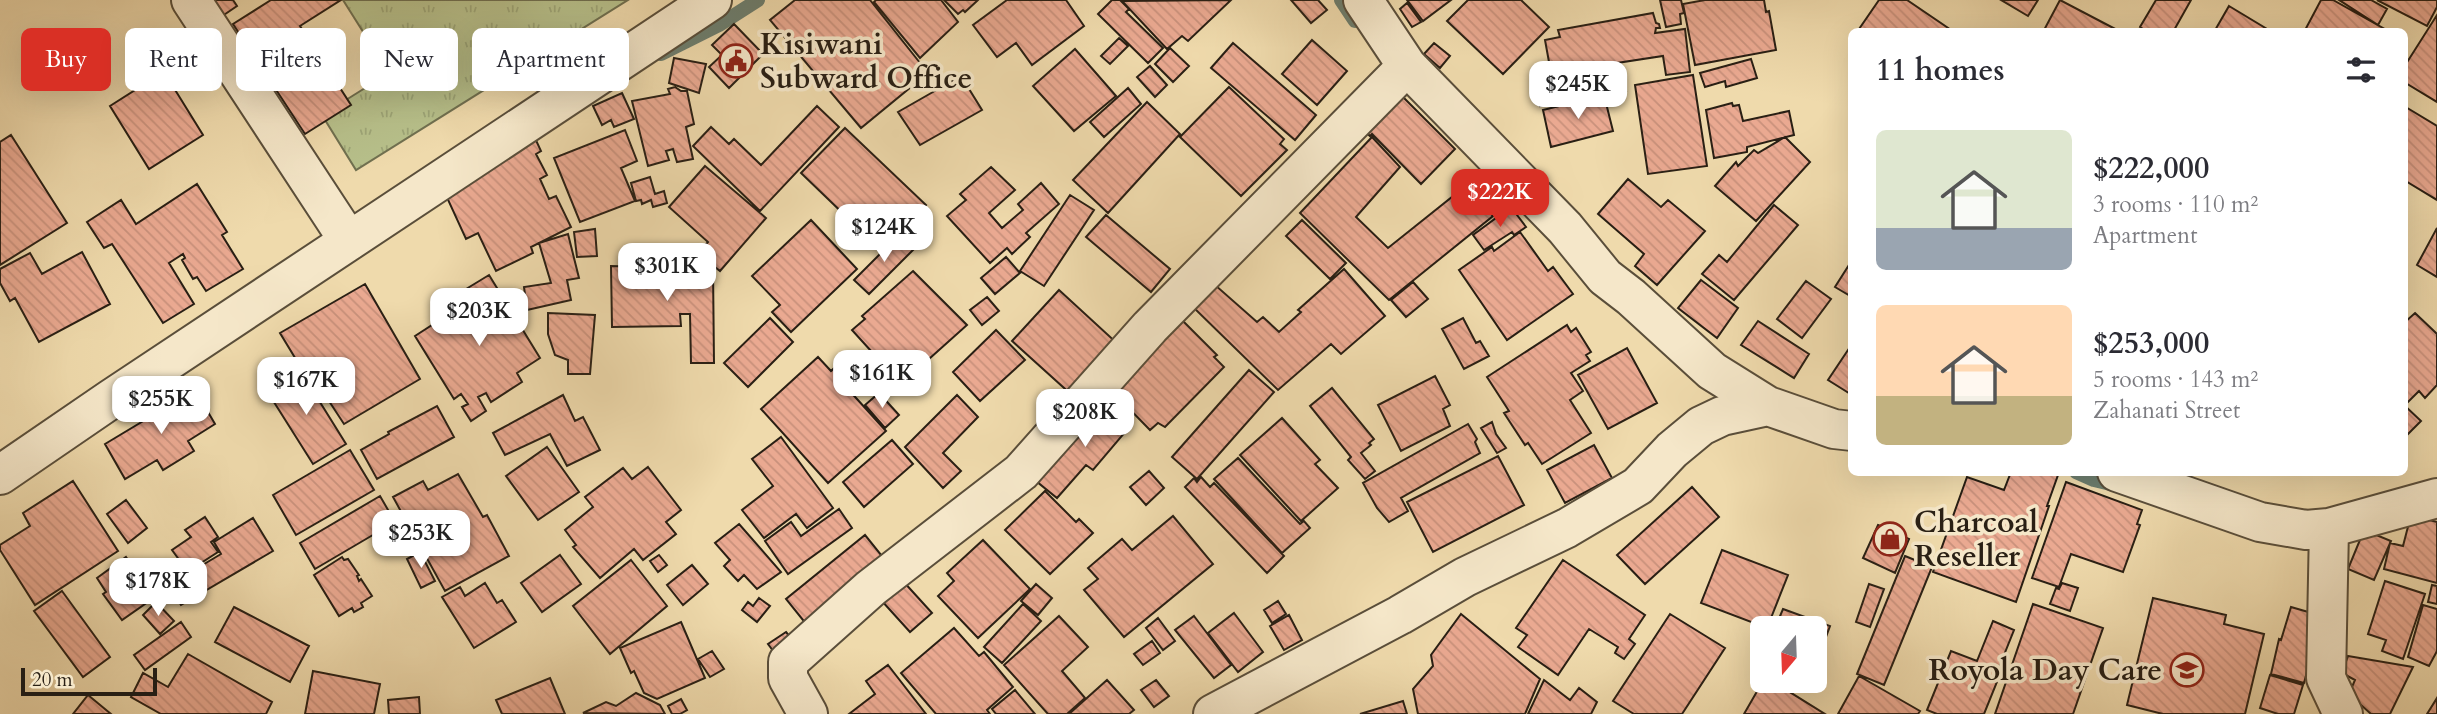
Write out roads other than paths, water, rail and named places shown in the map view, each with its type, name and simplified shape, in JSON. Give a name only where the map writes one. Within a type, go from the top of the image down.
[{"type":"street","points":[[191,0],[349,242]]},
{"type":"street","points":[[0,475],[712,0]]},
{"type":"street","points":[[1363,0],[1407,66],[1565,228],[1605,277],[1631,297],[1712,371],[1768,406],[1834,429],[1848,431]]},
{"type":"street","points":[[808,714],[788,678],[788,662],[871,588],[1021,472],[1150,327],[1407,66]]},
{"type":"street","points":[[1213,714],[1400,615],[1465,577],[1567,528],[1638,486],[1672,450],[1701,426],[1722,416],[1768,406]]},
{"type":"street","points":[[2128,476],[2260,522],[2306,530],[2329,528],[2437,499]]},
{"type":"street","points":[[2329,528],[2326,678],[2343,714]]},
{"type":"waterway","points":[[661,54],[719,25],[758,0]]},
{"type":"waterway","points":[[1341,0],[1355,21]]},
{"type":"waterway","points":[[2085,476],[2119,486]]},
{"type":"place","name":"Kisiwani Subward Office","points":[[736,61]]},
{"type":"place","name":"Charcoal Reseller","points":[[1890,539]]},
{"type":"place","name":"Royola Day Care","points":[[2187,670]]}]
